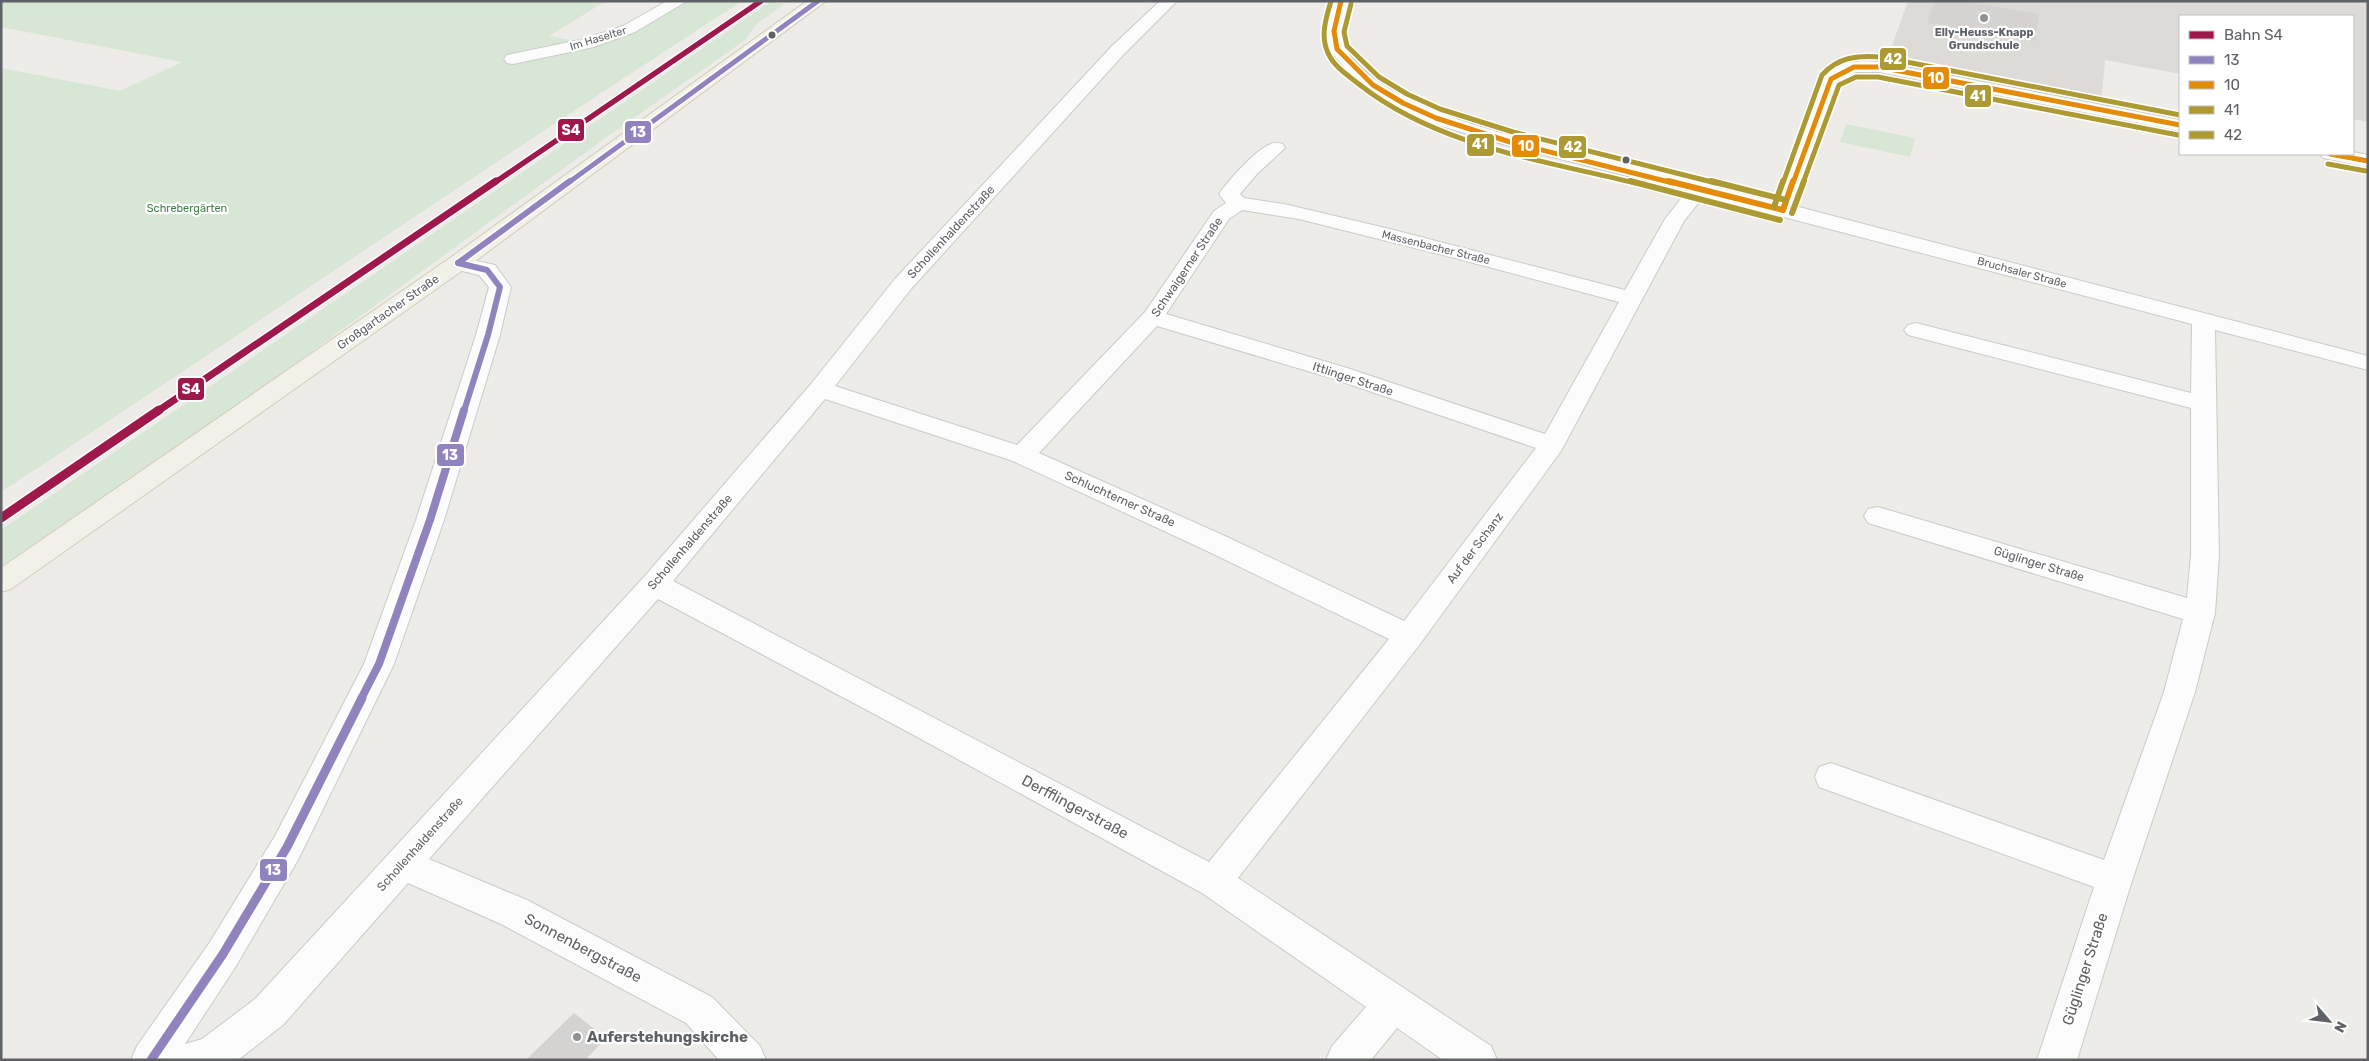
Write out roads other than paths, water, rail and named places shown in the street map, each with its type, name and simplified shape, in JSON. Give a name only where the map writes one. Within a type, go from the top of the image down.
[{"type":"main road","name":"Großgartacher Straße","points":[[1,582],[458,263],[818,1]]},
{"type":"street","name":"Im Haselter","points":[[513,60],[588,43],[629,29],[679,1]]},
{"type":"street","name":"Schollenhaldenstraße","points":[[193,1060],[211,1056],[269,1012],[654,584],[820,389],[902,284],[1118,50],[1169,1]]},
{"type":"street","name":"Bruchsaler Straße","points":[[1341,1],[1334,23],[1337,49],[1358,73],[1382,92],[1440,120],[1498,138],[1699,188],[2368,363]]},
{"type":"street","points":[[1783,210],[1831,79],[1846,67],[1859,65],[1879,67],[2179,125]]},
{"type":"street","points":[[1238,204],[1229,194],[1249,171],[1276,148]]},
{"type":"street","points":[[2335,155],[2368,161]]},
{"type":"street","name":"Auf der Schanz","points":[[1214,882],[1409,636],[1552,445],[1675,219],[1699,188]]},
{"type":"street","name":"Massenbacher Straße","points":[[1238,204],[1262,206],[1387,234],[1632,299]]},
{"type":"street","name":"Schwaigerner Straße","points":[[1022,455],[1153,317],[1221,215],[1238,204]]},
{"type":"street","points":[[151,1060],[223,954],[286,847],[379,664],[430,520],[488,335],[500,287],[487,270],[458,263]]},
{"type":"street","name":"Ittlinger Straße","points":[[1153,317],[1340,373],[1552,445]]},
{"type":"street","name":"Güglinger Straße","points":[[2056,1060],[2114,879],[2168,729],[2200,613],[2204,585],[2205,555],[2203,320]]},
{"type":"street","points":[[1916,330],[2204,404]]},
{"type":"street","name":"Schluchterner Straße","points":[[820,389],[1022,455],[1215,543],[1409,636]]},
{"type":"street","name":"Güglinger Straße","points":[[1878,516],[2200,613]]},
{"type":"street","name":"Derfflingerstraße","points":[[654,584],[921,724],[1214,882],[1477,1060]]},
{"type":"street","points":[[1831,777],[2114,879]]},
{"type":"street","name":"Sonnenbergstraße","points":[[402,864],[514,912],[699,1010],[746,1060]]},
{"type":"street","points":[[1346,1060],[1393,1004]]},
{"type":"rail line","name":"S4","points":[[1,518],[761,1]]},
{"type":"place","name":"Elly-Heuss-Knapp Grundschule","points":[[1984,18]]},
{"type":"place","name":"Auferstehungskirche","points":[[577,1037]]},
{"type":"park label","name":"Schrebergärten","points":[[187,208]]}]
